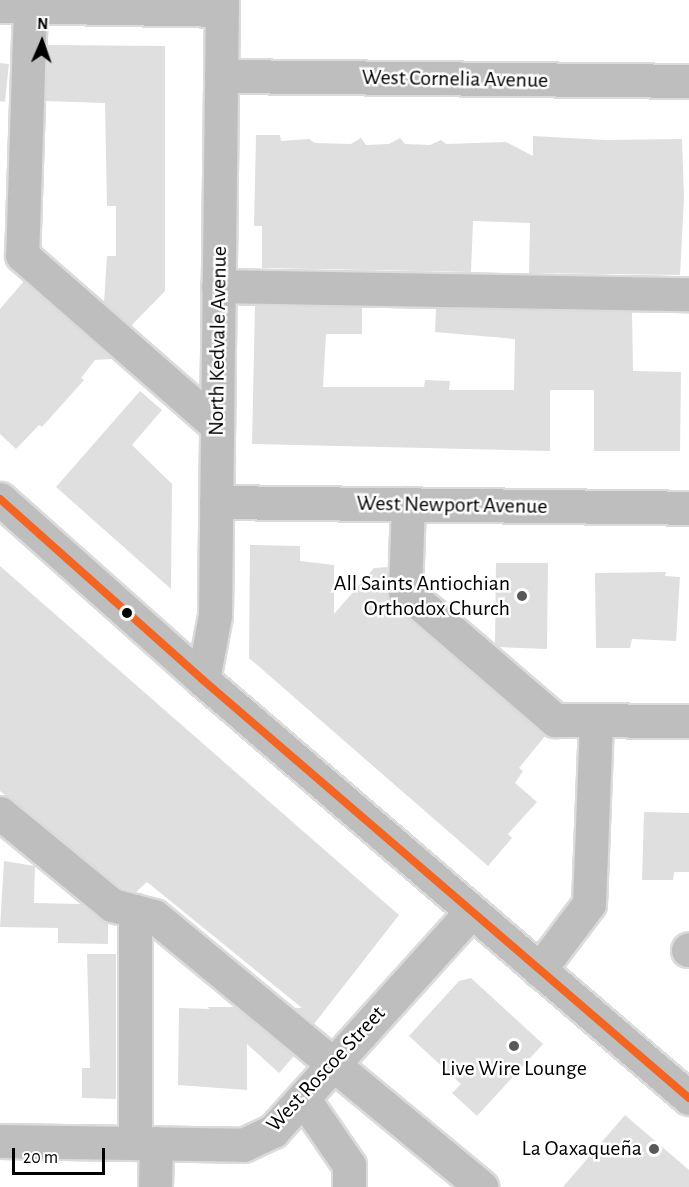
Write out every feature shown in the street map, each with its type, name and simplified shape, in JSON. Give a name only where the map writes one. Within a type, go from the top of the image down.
[{"type":"street","points":[[217,426],[22,255],[15,6],[222,5]]},
{"type":"street","name":"North Kedvale Avenue","points":[[203,680],[215,615],[222,5]]},
{"type":"street","name":"West Cornelia Avenue","points":[[221,76],[689,81]]},
{"type":"street","points":[[219,286],[689,294]]},
{"type":"street","points":[[0,499],[203,680],[689,1098]]},
{"type":"street","name":"West Newport Avenue","points":[[216,502],[689,508]]},
{"type":"street","points":[[408,504],[405,591],[555,720],[689,721]]},
{"type":"street","points":[[538,970],[589,904],[596,720]]},
{"type":"street","points":[[0,813],[112,905],[154,916],[482,1187]]},
{"type":"street","points":[[135,911],[146,1143],[155,1187]]},
{"type":"street","name":"West Roscoe Street","points":[[0,1141],[243,1145],[273,1131],[471,912]]},
{"type":"street","points":[[303,1098],[349,1165],[349,1187]]},
{"type":"building","points":[[48,45],[165,46],[165,291],[131,326],[104,302],[107,256],[116,256],[116,206],[107,206],[105,103],[46,101]]},
{"type":"building","points":[[0,63],[9,64],[5,102],[0,101]]},
{"type":"building","points":[[256,135],[280,135],[281,141],[309,139],[315,143],[351,144],[361,138],[366,145],[389,144],[400,138],[405,144],[430,145],[441,140],[446,144],[506,142],[533,156],[533,136],[605,140],[682,139],[684,198],[680,275],[529,273],[530,223],[473,221],[471,272],[262,268],[262,226],[254,226]]},
{"type":"building","points":[[24,281],[112,359],[95,360],[81,378],[84,380],[42,427],[39,425],[16,449],[0,434],[0,309]]},
{"type":"building","points":[[255,305],[362,307],[362,334],[326,334],[323,387],[424,387],[425,380],[450,381],[449,390],[514,390],[515,339],[435,332],[436,308],[632,312],[633,371],[681,372],[680,451],[594,451],[594,390],[550,390],[550,451],[252,444]]},
{"type":"building","points":[[140,391],[162,410],[132,445],[172,484],[171,589],[56,487]]},
{"type":"building","points":[[250,545],[300,546],[300,561],[334,565],[334,614],[374,568],[387,567],[386,591],[393,605],[546,735],[519,768],[523,771],[515,783],[537,802],[508,834],[512,838],[488,866],[249,658]]},
{"type":"building","name":"All Saints Antiochian Orthodox Church","points":[[496,563],[548,563],[547,649],[499,647],[495,643]]},
{"type":"building","points":[[0,566],[399,915],[314,1024],[295,1008],[302,1008],[147,882],[136,892],[121,888],[0,791]]},
{"type":"building","points":[[666,572],[665,576],[680,577],[676,641],[632,639],[630,648],[596,648],[595,573]]},
{"type":"building","points":[[644,812],[689,813],[689,872],[674,872],[673,880],[642,880]]},
{"type":"building","points":[[4,861],[35,866],[34,903],[81,904],[108,923],[108,944],[58,943],[58,928],[0,927]]},
{"type":"building","points":[[87,954],[116,954],[116,1099],[82,1098],[82,1068],[90,1068]]},
{"type":"building","points":[[471,978],[543,1044],[477,1116],[452,1093],[461,1084],[409,1036],[459,981]]},
{"type":"building","points":[[207,1007],[235,1007],[294,1056],[279,1073],[247,1044],[247,1090],[178,1085],[179,1008],[210,1009]]},
{"type":"building","points":[[625,1115],[689,1170],[689,1187],[563,1187]]},
{"type":"transit line","points":[[0,499],[203,680],[689,1098]]},
{"type":"place","name":"All Saints Antiochian Orthodox Church","points":[[522,596]]},
{"type":"place","name":"Live Wire Lounge","points":[[514,1046]]},
{"type":"place","name":"La Oaxaqueña","points":[[654,1149]]}]
